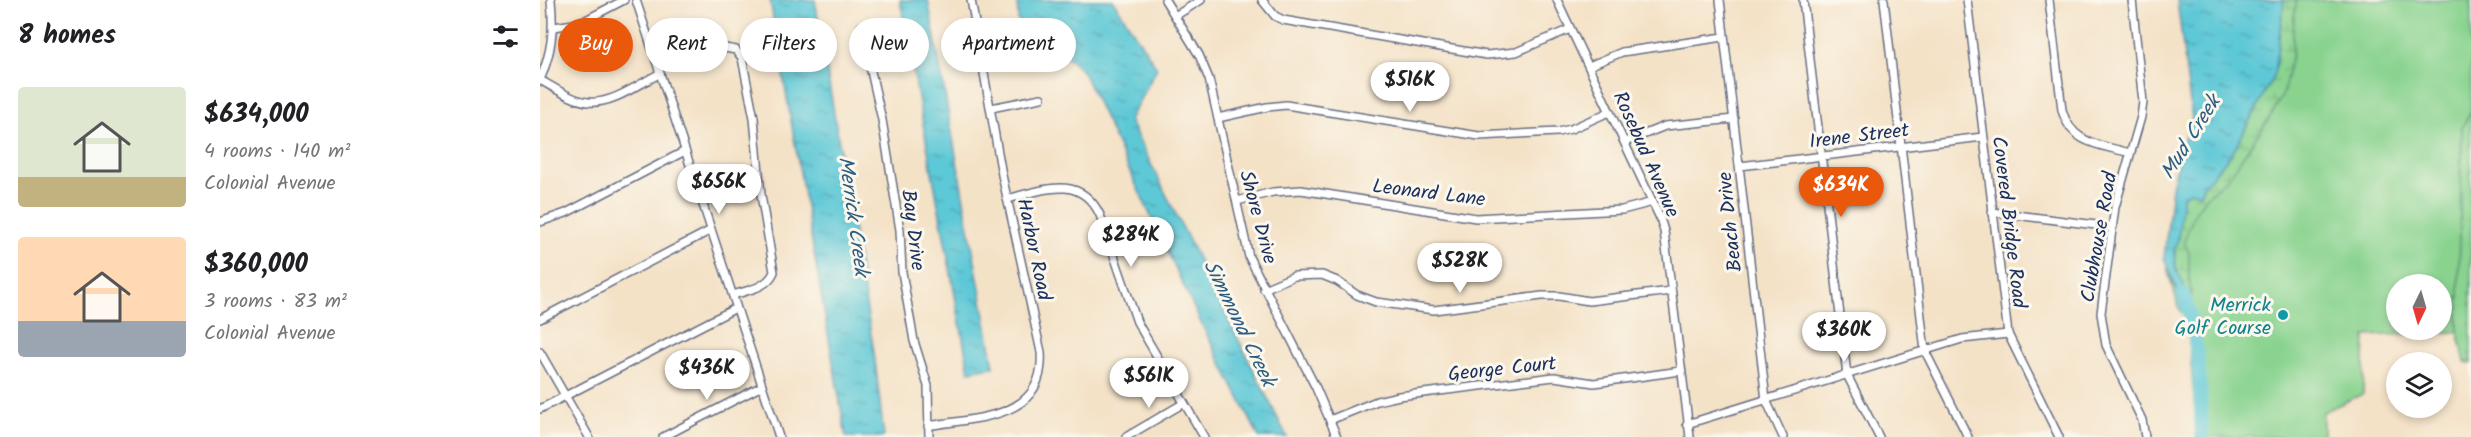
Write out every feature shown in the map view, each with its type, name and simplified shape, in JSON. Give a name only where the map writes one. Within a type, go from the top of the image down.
[{"type":"street","points":[[550,0],[554,27],[549,56],[540,80],[576,99],[596,102],[611,98],[659,74],[779,437]]},
{"type":"street","points":[[554,27],[580,23],[624,0]]},
{"type":"street","points":[[636,0],[645,28]]},
{"type":"street","name":"Harbor Road","points":[[928,426],[1013,409],[1028,398],[1040,378],[1042,368],[1041,352],[1007,199],[971,0]]},
{"type":"street","name":"Shore Drive","points":[[1165,0],[1204,66],[1250,258],[1316,388],[1337,437]]},
{"type":"street","points":[[1175,16],[1201,0]]},
{"type":"street","points":[[1262,0],[1275,16],[1283,20],[1466,54],[1497,55],[1516,52],[1570,29]]},
{"type":"street","name":"Rosebud Avenue","points":[[1557,0],[1653,202],[1664,231],[1690,437]]},
{"type":"street","name":"Beach Drive","points":[[1720,0],[1766,400],[1783,437]]},
{"type":"street","points":[[1803,0],[1847,375],[1879,437]]},
{"type":"street","points":[[1884,0],[1925,351],[1968,437]]},
{"type":"street","name":"Covered Bridge Road","points":[[1966,0],[2008,334],[2059,437]]},
{"type":"street","points":[[2049,0],[2065,123],[2083,140],[2130,153]]},
{"type":"street","name":"Clubhouse Road","points":[[2132,0],[2143,102],[2141,117],[2115,207],[2102,303],[2103,333],[2110,357],[2142,420],[2145,437]]},
{"type":"street","points":[[1589,66],[1622,52],[1725,37]]},
{"type":"street","points":[[728,49],[736,51],[742,58],[754,118],[761,195],[774,272],[771,279],[764,285],[733,295]]},
{"type":"street","name":"Bay Drive","points":[[871,72],[882,120],[900,230],[902,272],[914,340],[928,386],[929,437]]},
{"type":"street","points":[[991,108],[1041,98]]},
{"type":"street","points":[[1218,118],[1286,105],[1479,136],[1558,132],[1571,129],[1609,112]]},
{"type":"street","points":[[1625,142],[1665,126],[1734,119]]},
{"type":"street","name":"Irene Street","points":[[1740,166],[1983,137]]},
{"type":"street","points":[[540,222],[566,213],[685,151]]},
{"type":"street","points":[[1007,199],[1063,187],[1079,191],[1091,200],[1100,215],[1137,321],[1204,437]]},
{"type":"street","name":"Leonard Lane","points":[[1237,201],[1273,192],[1301,190],[1476,218],[1622,210],[1653,202]]},
{"type":"street","points":[[1992,212],[2112,227]]},
{"type":"street","points":[[540,319],[711,230]]},
{"type":"street","points":[[1264,289],[1294,276],[1322,275],[1376,302],[1434,310],[1542,296],[1589,301],[1671,291]]},
{"type":"street","points":[[540,409],[736,308]]},
{"type":"street","points":[[1687,424],[1972,337],[2008,334]]},
{"type":"street","points":[[540,352],[589,437]]},
{"type":"street","name":"George Court","points":[[1330,420],[1377,400],[1399,396],[1554,377],[1594,383],[1681,371]]},
{"type":"street","points":[[663,437],[762,386]]},
{"type":"street","points":[[1126,437],[1184,403]]},
{"type":"green space","name":"Merrick Golf Course","points":[[2284,0],[2471,0],[2471,110],[2462,128],[2458,332],[2452,332],[2452,274],[2386,274],[2386,335],[2365,336],[2363,394],[2323,412],[2323,437],[2197,437],[2181,241],[2204,185],[2274,75]]},
{"type":"green space","points":[[2284,0],[2297,0],[2292,56],[2283,94],[2229,177],[2205,198],[2194,214],[2184,241],[2189,253],[2193,311],[2188,323],[2179,308],[2167,269],[2182,302],[2186,294],[2177,270],[2175,251],[2183,196],[2191,191],[2200,194],[2204,185],[2233,152],[2274,75]]},
{"type":"green space","points":[[2471,111],[2471,363],[2465,362],[2458,332],[2462,128]]},
{"type":"water","points":[[770,0],[815,0],[818,18],[773,18]]},
{"type":"water","points":[[900,0],[928,0],[994,367],[969,371],[913,72],[929,72],[929,18],[903,18]]},
{"type":"water","points":[[1017,0],[1113,0],[1157,68],[1129,120],[1287,437],[1259,437],[1200,321],[1083,72],[1076,65],[1076,18],[1018,18]]},
{"type":"water","points":[[2177,0],[2284,0],[2274,75],[2233,152],[2204,185],[2200,194],[2191,191],[2183,196],[2178,239],[2174,251],[2176,270],[2183,282],[2189,309],[2182,302],[2164,258],[2172,188],[2181,147],[2192,119]]},
{"type":"water","points":[[783,72],[827,72],[874,352],[884,437],[846,437]]},
{"type":"waterway","name":"Mud Creek","points":[[2183,294],[2196,346],[2202,437]]},
{"type":"place","name":"Merrick Golf Course","points":[[2283,315]]},
{"type":"water label","name":"Merrick Creek","points":[[854,216]]},
{"type":"water label","name":"Simmond Creek","points":[[1240,323]]}]
